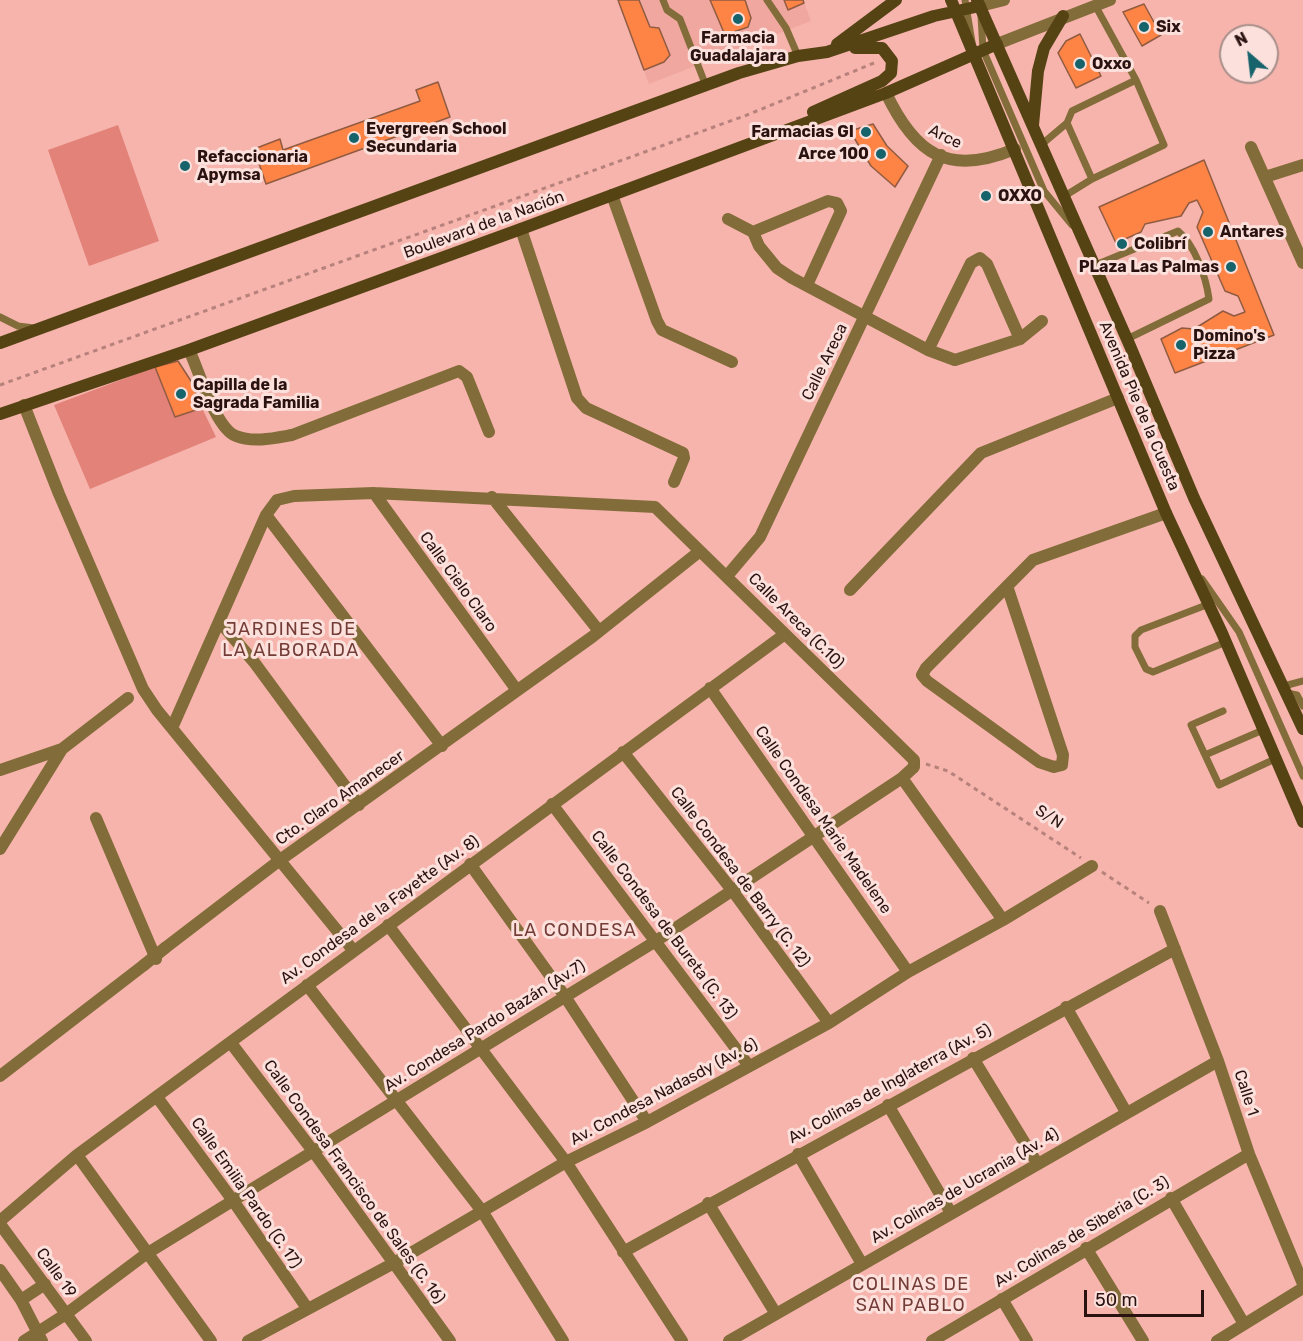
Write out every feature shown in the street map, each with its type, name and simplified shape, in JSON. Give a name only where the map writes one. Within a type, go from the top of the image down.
[{"type":"main road","points":[[827,52],[896,0]]},
{"type":"main road","points":[[827,52],[952,5],[972,3]]},
{"type":"main road","name":"Avenida Pie de la Cuesta","points":[[972,3],[997,44],[1127,339],[1194,498],[1303,729]]},
{"type":"main road","name":"Avenida Pie de la Cuesta","points":[[952,5],[979,52],[1015,149],[1166,513],[1226,642],[1303,822]]},
{"type":"main road","points":[[1033,127],[1038,71],[1044,48],[1063,16]]},
{"type":"main road","name":"Boulevard de la Nación","points":[[0,414],[189,350],[521,229],[886,93],[997,44]]},
{"type":"main road","points":[[0,344],[706,86],[798,56],[877,46],[890,56],[892,67],[882,81],[750,143]]},
{"type":"street","points":[[972,3],[1004,0]]},
{"type":"street","points":[[997,44],[1102,2]]},
{"type":"street","name":"Arce","points":[[886,93],[900,122],[919,146],[957,162],[978,161],[1015,149]]},
{"type":"street","points":[[1251,147],[1303,263]]},
{"type":"street","name":"Calle Areca","points":[[727,576],[760,537],[941,155]]},
{"type":"street","points":[[1265,177],[1303,165]]},
{"type":"street","points":[[612,195],[657,321],[663,330],[732,362]]},
{"type":"street","points":[[753,232],[828,201],[837,203],[841,211],[807,285]]},
{"type":"street","points":[[728,219],[753,232],[759,246],[777,268],[928,350],[955,360],[1020,339],[1042,321]]},
{"type":"street","points":[[521,229],[577,398],[586,408],[683,453],[684,458],[674,482]]},
{"type":"street","points":[[928,350],[970,263],[980,258],[987,264],[1020,339]]},
{"type":"street","points":[[189,350],[220,422],[235,436],[264,440],[292,435],[459,371],[467,377],[489,432]]},
{"type":"street","points":[[850,590],[981,453],[1118,398]]},
{"type":"street","points":[[24,405],[59,494],[143,689],[172,728],[353,950]]},
{"type":"street","points":[[172,728],[266,515],[277,500],[294,496],[374,494],[492,497],[599,631]]},
{"type":"street","name":"Calle Cielo Claro","points":[[374,494],[516,689]]},
{"type":"street","name":"Calle Areca (C.10)","points":[[492,497],[655,507],[914,760]]},
{"type":"street","points":[[1007,586],[1063,755],[1062,765],[1058,767],[1039,762],[927,681],[922,675],[926,668],[1007,586],[1033,560],[1166,513]]},
{"type":"street","points":[[266,515],[442,746]]},
{"type":"street","name":"Cto. Claro Amanecer","points":[[0,1076],[280,860],[442,746],[516,689],[599,631],[700,552]]},
{"type":"street","points":[[220,622],[254,662],[359,805]]},
{"type":"street","name":"Av. Condesa de la Fayette (Av. 8)","points":[[0,1222],[77,1155],[785,634]]},
{"type":"street","name":"Calle Condesa Marie Madelene","points":[[710,688],[908,972]]},
{"type":"street","points":[[0,770],[62,749],[128,698]]},
{"type":"street","points":[[0,849],[62,749]]},
{"type":"street","name":"Calle Condesa de Barry (C. 12)","points":[[623,752],[732,890],[829,1023]]},
{"type":"street","name":"Av. Condesa Pardo Bazán (Av.7)","points":[[24,1341],[40,1337],[66,1314],[146,1254],[234,1202],[564,995],[656,941],[902,778],[914,766],[914,760]]},
{"type":"street","points":[[902,778],[1003,920]]},
{"type":"street","name":"Calle Condesa de Bureta (C. 13)","points":[[552,804],[749,1066]]},
{"type":"street","points":[[96,818],[150,962]]},
{"type":"street","points":[[470,864],[564,995],[647,1122]]},
{"type":"street","name":"Av. Condesa Nadasdy (Av. 6)","points":[[248,1341],[394,1263],[566,1162],[647,1122],[829,1023],[908,972],[1003,920],[1092,866]]},
{"type":"street","name":"Calle 1","points":[[1160,911],[1218,1061],[1249,1154],[1303,1284]]},
{"type":"street","points":[[388,925],[566,1162],[679,1340]]},
{"type":"street","name":"Av. Colinas de Inglaterra (Av. 5)","points":[[623,1252],[708,1203],[1175,949]]},
{"type":"street","points":[[307,984],[482,1211],[563,1341]]},
{"type":"street","points":[[1066,1007],[1126,1112]]},
{"type":"street","name":"Calle Condesa Francisco de Sales (C. 16)","points":[[231,1043],[314,1151],[450,1341]]},
{"type":"street","points":[[973,1058],[1037,1163]]},
{"type":"street","name":"Av. Colinas de Ucrania (Av. 4)","points":[[729,1341],[1218,1061]]},
{"type":"street","name":"Calle Emilia Pardo (C. 17)","points":[[157,1097],[234,1202],[307,1308]]},
{"type":"street","points":[[888,1105],[951,1213]]},
{"type":"street","points":[[798,1154],[862,1264]]},
{"type":"street","name":"Av. Colinas de Siberia (C. 3)","points":[[932,1341],[1086,1248],[1249,1154]]},
{"type":"street","points":[[77,1155],[146,1254],[211,1341]]},
{"type":"street","points":[[1171,1198],[1244,1324]]},
{"type":"street","points":[[708,1203],[776,1314]]},
{"type":"street","name":"Calle 19","points":[[0,1222],[86,1341]]},
{"type":"street","points":[[1086,1248],[1143,1341]]},
{"type":"street","points":[[0,1270],[21,1300],[40,1337]]},
{"type":"street","points":[[21,1300],[45,1284]]},
{"type":"street","points":[[1217,1341],[1303,1288]]},
{"type":"street","points":[[1002,1299],[1027,1341]]},
{"type":"lane","points":[[663,0],[667,10],[680,19],[706,86]]},
{"type":"lane","points":[[767,0],[786,28],[798,56]]},
{"type":"lane","points":[[1063,197],[1092,179],[1164,145],[1102,2]]},
{"type":"lane","points":[[972,3],[979,52],[1044,191],[1078,231]]},
{"type":"lane","points":[[972,3],[979,52]]},
{"type":"lane","points":[[1041,145],[1067,123],[1071,111],[1136,80]]},
{"type":"lane","points":[[1067,123],[1092,179]]},
{"type":"lane","points":[[1094,267],[1179,231],[1186,238],[1203,277],[1209,299],[1127,339]]},
{"type":"lane","points":[[0,317],[18,326],[40,329]]},
{"type":"lane","points":[[1185,555],[1239,632],[1303,776]]},
{"type":"lane","points":[[1209,604],[1141,630],[1135,636],[1135,646],[1146,669],[1153,672],[1226,642]]},
{"type":"lane","points":[[1286,689],[1303,681]]},
{"type":"lane","points":[[1286,689],[1296,695],[1303,705]]},
{"type":"lane","points":[[1223,711],[1191,725],[1219,785],[1275,759]]},
{"type":"lane","points":[[1205,755],[1263,730]]},
{"type":"path","points":[[0,385],[747,115],[890,56]]},
{"type":"path","name":"S/N","points":[[914,760],[948,771],[1160,911]]},
{"type":"shaded area","points":[[618,0],[803,0],[811,21],[649,84]]},
{"type":"shaded area","points":[[118,125],[159,241],[89,266],[48,150]]},
{"type":"shaded area","points":[[155,367],[175,417],[202,408],[216,437],[90,489],[54,405]]},
{"type":"building","points":[[618,0],[639,0],[650,27],[659,28],[670,55],[664,62],[644,70]]},
{"type":"building","points":[[710,0],[745,0],[751,18],[748,27],[725,35]]},
{"type":"building","points":[[784,0],[803,0],[804,3],[788,10]]},
{"type":"building","name":"Six","points":[[1144,4],[1161,35],[1142,46],[1123,12]]},
{"type":"building","name":"Oxxo","points":[[1080,34],[1101,76],[1076,88],[1058,53],[1066,41]]},
{"type":"building","points":[[438,82],[450,117],[266,184],[254,149],[280,139],[283,150],[420,101],[416,90]]},
{"type":"building","points":[[873,124],[887,146],[908,166],[895,187],[871,166],[850,131]]},
{"type":"building","name":"PLaza Las Palmas","points":[[1204,160],[1274,335],[1175,373],[1161,339],[1182,328],[1194,329],[1223,311],[1234,316],[1245,312],[1238,296],[1225,291],[1197,227],[1203,212],[1197,200],[1189,203],[1181,216],[1145,224],[1141,232],[1116,243],[1099,207]]},
{"type":"building","name":"Capilla de la Sagrada Familia","points":[[178,361],[191,381],[202,408],[175,417],[155,367]]},
{"type":"place","name":"Farmacia Guadalajara","points":[[738,19]]},
{"type":"place","name":"Six","points":[[1144,27]]},
{"type":"place","name":"Oxxo","points":[[1080,64]]},
{"type":"place","name":"Farmacias GI","points":[[866,132]]},
{"type":"place","name":"Evergreen School Secundaria","points":[[354,138]]},
{"type":"place","name":"Arce 100","points":[[881,154]]},
{"type":"place","name":"Refaccionaria Apymsa","points":[[185,166]]},
{"type":"place","name":"OXXO","points":[[986,196]]},
{"type":"place","name":"Antares","points":[[1208,232]]},
{"type":"place","name":"Colibrí","points":[[1122,244]]},
{"type":"place","name":"PLaza Las Palmas","points":[[1231,267]]},
{"type":"place","name":"Domino's Pizza","points":[[1181,345]]},
{"type":"place","name":"Capilla de la Sagrada Familia","points":[[181,394]]},
{"type":"district","name":"JARDINES DE LA ALBORADA","points":[[291,640]]},
{"type":"district","name":"LA CONDESA","points":[[575,931]]},
{"type":"district","name":"COLINAS DE SAN PABLO","points":[[911,1295]]}]
